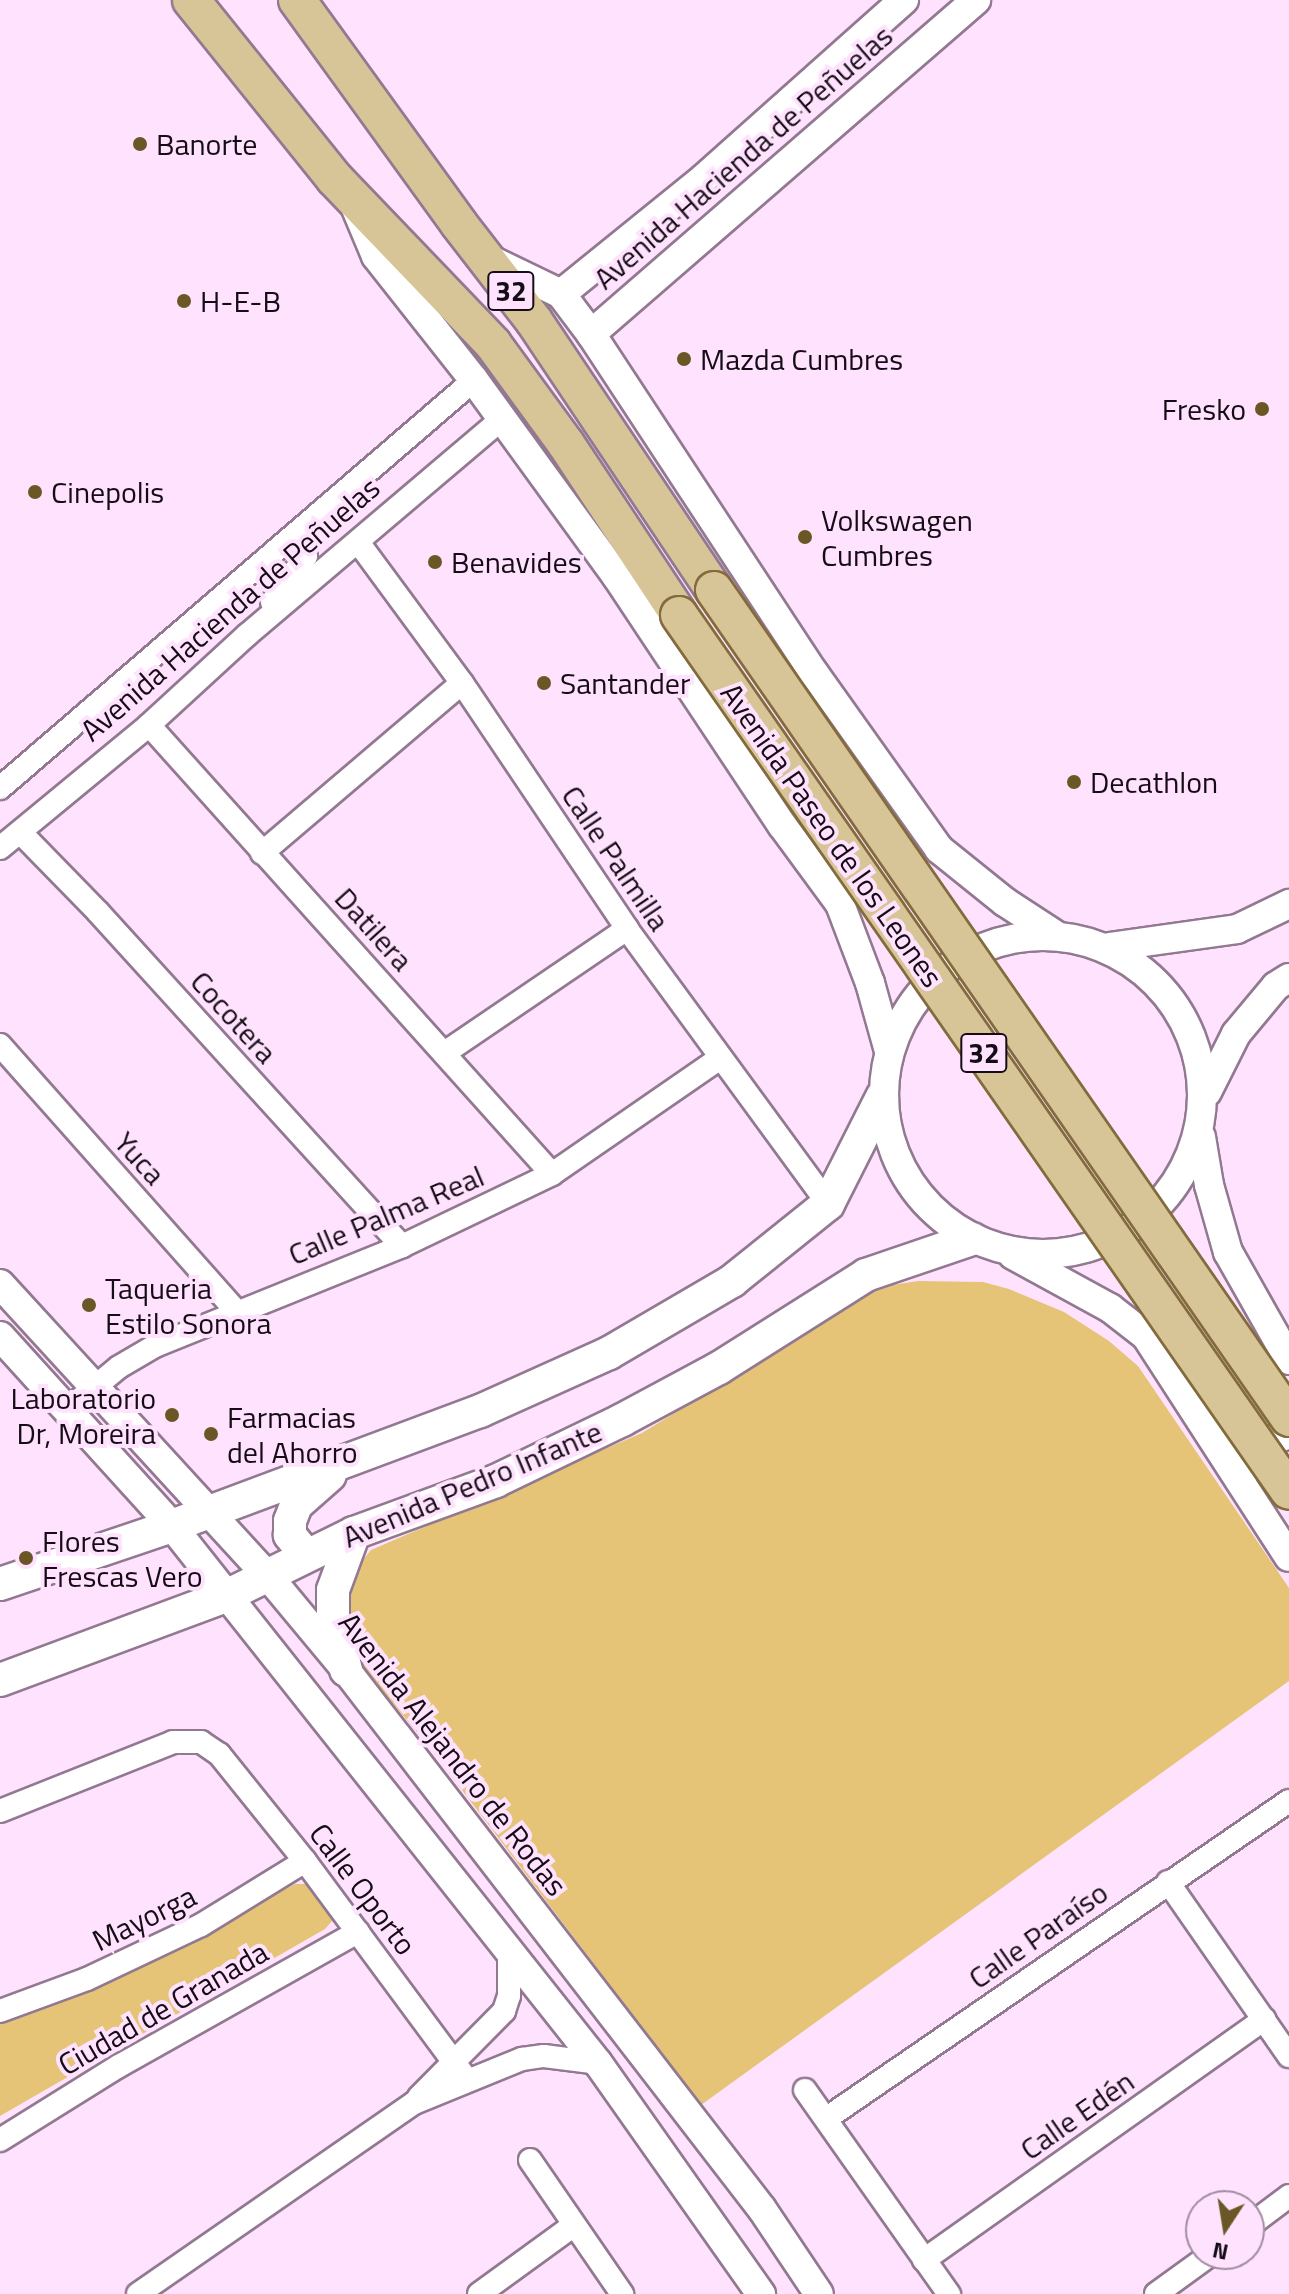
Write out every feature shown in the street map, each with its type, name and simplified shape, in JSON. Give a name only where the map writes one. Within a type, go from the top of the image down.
[{"type":"main road","name":"Avenida Paseo de los Leones","points":[[191,0],[352,198],[493,344],[566,444],[679,615],[1289,1491]]},
{"type":"main road","name":"Avenida Paseo de los Leones","points":[[297,0],[534,321],[714,590],[1289,1418]]},
{"type":"main road","points":[[0,1584],[172,1526],[480,1411],[609,1353],[732,1281],[828,1204],[882,1097]]},
{"type":"main road","name":"Avenida Pedro Infante","points":[[0,1680],[226,1596],[354,1533],[510,1474],[622,1420],[719,1368],[866,1275],[987,1244]]},
{"type":"main road","points":[[306,1555],[290,1535],[290,1521],[296,1505],[356,1457]]},
{"type":"main road","points":[[346,1670],[333,1618],[333,1590],[354,1533]]},
{"type":"street","name":"Avenida Hacienda de Peñuelas","points":[[561,294],[704,178],[904,0]]},
{"type":"street","name":"Avenida Hacienda de Peñuelas","points":[[591,334],[976,0]]},
{"type":"street","name":"Avenida Paseo de los Leones","points":[[352,198],[376,256],[474,380],[617,577],[782,825],[840,904],[870,983],[889,1051]]},
{"type":"street","name":"Avenida Paseo de los Leones","points":[[485,257],[561,294],[591,334],[814,673],[939,849],[1005,902],[1054,934]]},
{"type":"street","name":"Avenida Hacienda de Peñuelas","points":[[0,788],[474,380]]},
{"type":"street","name":"Avenida Hacienda de Peñuelas","points":[[0,848],[149,725],[247,635],[502,419]]},
{"type":"street","points":[[247,635],[306,556],[298,532]]},
{"type":"street","name":"Calle Palmilla","points":[[358,542],[462,683],[627,929],[828,1204]]},
{"type":"street","points":[[262,853],[462,683]]},
{"type":"street","name":"Datilera","points":[[149,725],[262,853],[446,1052],[552,1174]]},
{"type":"street","name":"Cocotera","points":[[20,832],[98,912],[402,1246]]},
{"type":"street","points":[[840,904],[860,909],[880,908],[900,901],[916,889],[939,849]]},
{"type":"street","points":[[1109,947],[1237,929],[1289,904]]},
{"type":"street","points":[[446,1052],[627,929]]},
{"type":"street","points":[[1207,1092],[1185,1030],[1137,961],[1109,947],[1054,934],[977,951],[938,976],[908,1010],[889,1051],[882,1097],[892,1147],[916,1193],[940,1218],[1110,1308],[1146,1336],[1289,1557]]},
{"type":"street","points":[[987,1244],[1047,1253],[1092,1245],[1132,1225],[1188,1166],[1201,1137],[1207,1092],[1236,1034],[1276,986],[1289,978]]},
{"type":"street","name":"Yuca","points":[[0,1045],[235,1310]]},
{"type":"street","name":"Calle Palma Real","points":[[67,1410],[92,1387],[155,1346],[235,1310],[402,1246],[552,1174],[720,1058]]},
{"type":"street","points":[[1201,1137],[1209,1185],[1228,1252],[1289,1360]]},
{"type":"street","name":"Avenida Alejandro de Rodas","points":[[0,1284],[268,1576],[346,1670],[762,2209],[819,2294]]},
{"type":"street","points":[[0,1336],[172,1526],[598,2063],[761,2294]]},
{"type":"street","points":[[1253,1503],[1249,1486],[1252,1468],[1261,1452],[1274,1440],[1289,1434]]},
{"type":"street","name":"Calle Oporto","points":[[0,1811],[173,1742],[201,1742],[219,1754],[305,1861],[467,2080]]},
{"type":"street","name":"Calle Paraíso","points":[[827,2118],[1286,1802]]},
{"type":"street","name":"Mayorga","points":[[0,2011],[87,1979],[201,1925],[305,1861]]},
{"type":"street","points":[[1168,1882],[1289,2056]]},
{"type":"street","name":"Ciudad de Granada","points":[[0,2140],[119,2066],[358,1932]]},
{"type":"street","points":[[414,2103],[453,2059],[504,2011],[509,1996],[509,1954]]},
{"type":"street","name":"Calle Edén","points":[[924,2260],[1264,2019]]},
{"type":"street","points":[[138,2294],[414,2103],[522,2059],[544,2056],[598,2063]]},
{"type":"street","points":[[805,2090],[949,2294]]},
{"type":"street","points":[[530,2160],[622,2294]]},
{"type":"street","points":[[1265,2214],[1289,2196]]},
{"type":"street","points":[[479,2294],[574,2225]]},
{"type":"street","points":[[1156,2294],[1189,2270]]},
{"type":"shaded area","points":[[918,1281],[983,1282],[1009,1289],[1064,1312],[1109,1341],[1138,1366],[1289,1588],[1289,1681],[701,2105],[427,1744],[363,1668],[349,1642],[346,1580],[371,1550],[642,1433],[851,1304],[886,1286]]},
{"type":"shaded area","points":[[295,1884],[309,1884],[334,1909],[333,1920],[325,1929],[0,2116],[0,2019],[165,1952]]},
{"type":"place","name":"Banorte","points":[[140,144]]},
{"type":"place","name":"H-E-B","points":[[184,301]]},
{"type":"place","name":"Mazda Cumbres","points":[[684,359]]},
{"type":"place","name":"Fresko","points":[[1262,409]]},
{"type":"place","name":"Cinepolis","points":[[35,492]]},
{"type":"place","name":"Volkswagen Cumbres","points":[[805,537]]},
{"type":"place","name":"Benavides","points":[[435,562]]},
{"type":"place","name":"Santander","points":[[544,683]]},
{"type":"place","name":"Decathlon","points":[[1074,782]]},
{"type":"place","name":"Taqueria Estilo Sonora","points":[[89,1305]]},
{"type":"place","name":"Laboratorio Dr, Moreira","points":[[172,1415]]},
{"type":"place","name":"Farmacias del Ahorro","points":[[211,1434]]},
{"type":"place","name":"Flores Frescas Vero","points":[[26,1558]]}]
